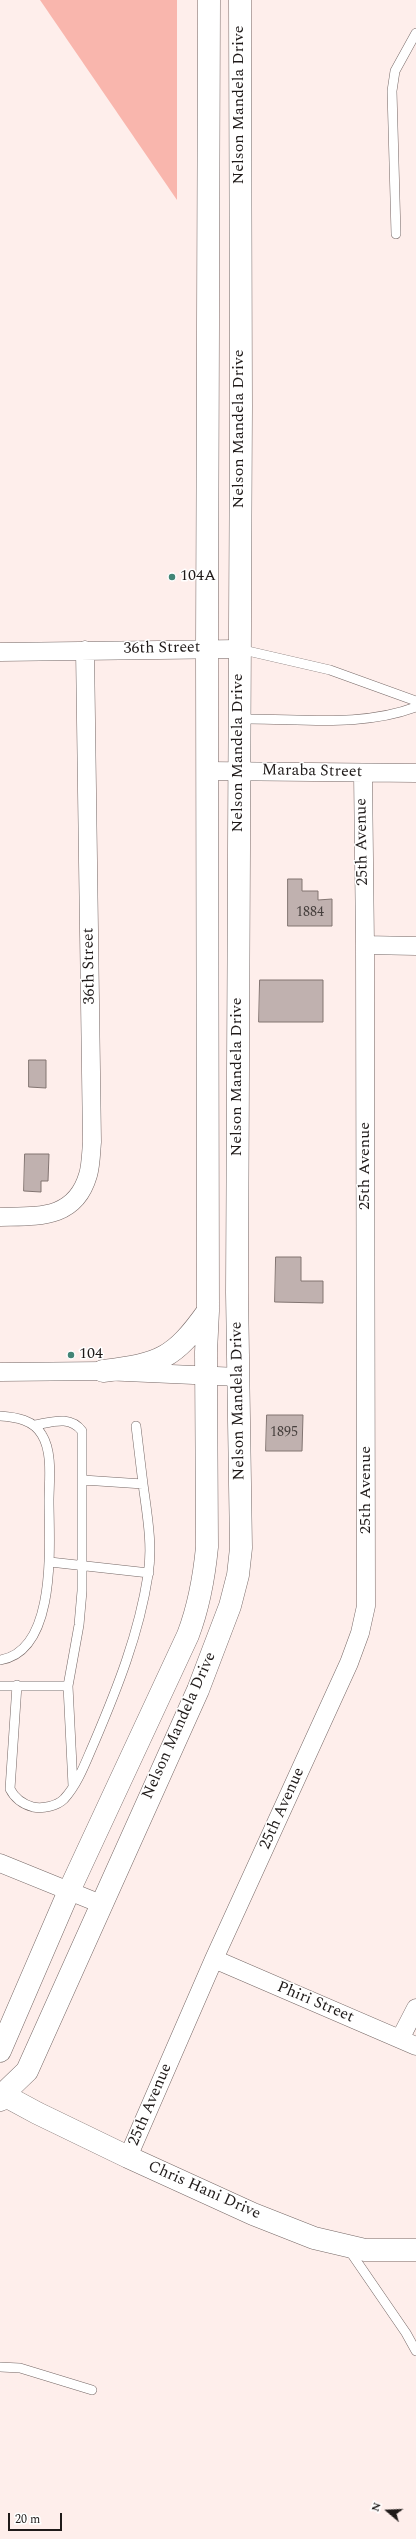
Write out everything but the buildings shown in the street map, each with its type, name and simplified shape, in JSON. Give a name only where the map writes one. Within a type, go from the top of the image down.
[{"type":"main road","name":"Nelson Mandela Drive","points":[[0,2051],[69,1891],[141,1739],[198,1609],[204,1577],[207,1547],[206,1376],[208,1311],[207,649],[209,0]]},
{"type":"main road","name":"Nelson Mandela Drive","points":[[1,2095],[26,2071],[195,1697],[230,1606],[238,1575],[241,1548],[237,1292],[240,771],[240,0]]},
{"type":"main road","points":[[103,1371],[137,1367],[163,1358],[184,1344],[208,1311]]},
{"type":"main road","name":"Chris Hani Drive","points":[[1,2095],[128,2157],[260,2217],[314,2238],[347,2247],[365,2250],[416,2250]]},
{"type":"street","name":"36th Street","points":[[0,652],[85,650],[239,650]]},
{"type":"street","name":"36th Street","points":[[0,1217],[54,1214],[69,1205],[80,1194],[88,1175],[92,1142],[85,650]]},
{"type":"street","name":"Maraba Street","points":[[207,771],[416,773]]},
{"type":"street","name":"25th Avenue","points":[[128,2157],[214,1959],[349,1663],[360,1633],[366,1606],[365,945],[363,773]]},
{"type":"street","points":[[365,945],[416,946]]},
{"type":"street","points":[[0,1372],[103,1371],[239,1377]]},
{"type":"street","points":[[0,1863],[101,1904]]},
{"type":"street","name":"Phiri Street","points":[[214,1959],[408,2043]]},
{"type":"street","points":[[408,2043],[416,2008]]},
{"type":"lane","points":[[396,234],[392,91],[395,71],[416,33]]},
{"type":"lane","points":[[239,650],[330,670],[416,701]]},
{"type":"lane","points":[[240,719],[371,718],[395,715],[416,707]]},
{"type":"lane","points":[[0,1416],[21,1419],[35,1425],[43,1435],[48,1460],[50,1562],[40,1619],[31,1638],[17,1652],[0,1660]]},
{"type":"lane","points":[[35,1425],[60,1420],[80,1428],[84,1438],[82,1567],[79,1625],[68,1686],[73,1788]]},
{"type":"lane","points":[[17,1685],[10,1789],[18,1801],[38,1808],[50,1806],[63,1800],[73,1788],[108,1711],[130,1654],[144,1603],[149,1573],[148,1528],[136,1426]]},
{"type":"lane","points":[[83,1480],[143,1484]]},
{"type":"lane","points":[[50,1562],[82,1567],[149,1573]]},
{"type":"lane","points":[[0,1686],[68,1686]]},
{"type":"lane","points":[[347,2247],[403,2327],[416,2351]]},
{"type":"lane","points":[[0,2367],[20,2368],[92,2390]]},
{"type":"shaded area","points":[[40,0],[177,0],[177,200]]},
{"type":"place","name":"104A","points":[[172,577]]},
{"type":"place","name":"104","points":[[71,1355]]}]
